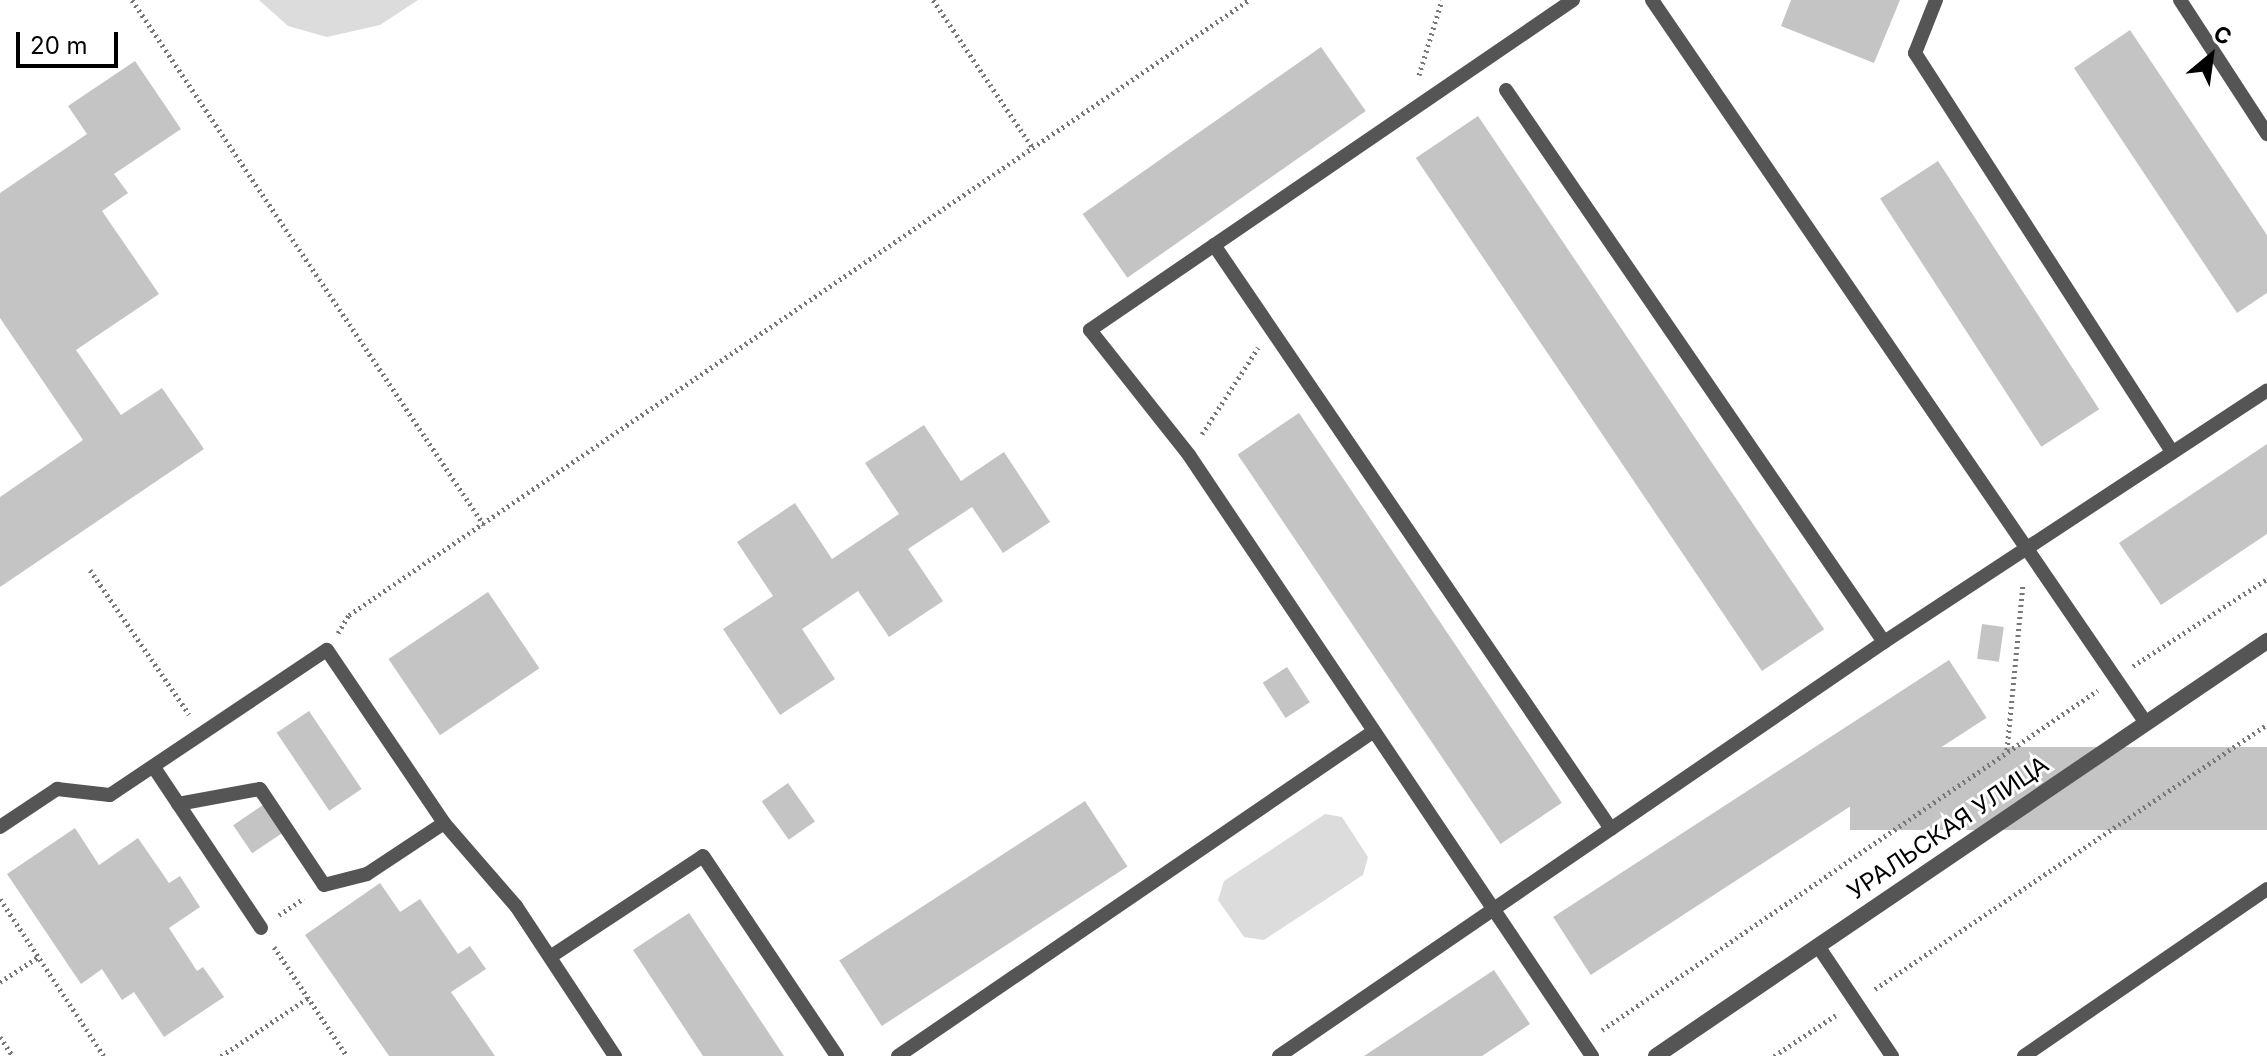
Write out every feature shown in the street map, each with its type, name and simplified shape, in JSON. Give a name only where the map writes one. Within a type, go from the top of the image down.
[{"type":"street","name":"УРАЛЬСКАЯ УЛИЦА","points":[[1656,1056],[2267,641]]},
{"type":"lane","points":[[1573,0],[1090,330],[1189,455],[1592,1056]]},
{"type":"lane","points":[[1652,0],[2146,723]]},
{"type":"lane","points":[[1936,0],[1915,53],[2172,452]]},
{"type":"lane","points":[[2180,0],[2267,134]]},
{"type":"lane","points":[[1506,90],[1884,642]]},
{"type":"lane","points":[[1214,245],[1611,829]]},
{"type":"lane","points":[[1279,1056],[1884,642],[2267,390]]},
{"type":"lane","points":[[0,827],[57,789],[110,795],[155,769],[327,650],[444,823],[516,906],[615,1056]]},
{"type":"lane","points":[[898,1056],[1374,731]]},
{"type":"lane","points":[[155,769],[261,928]]},
{"type":"lane","points":[[178,804],[260,789],[324,885],[367,874],[444,823]]},
{"type":"lane","points":[[550,957],[703,856],[837,1056]]},
{"type":"lane","points":[[2024,1056],[2267,889]]},
{"type":"lane","points":[[1818,946],[1892,1056]]},
{"type":"path","points":[[132,0],[484,525]]},
{"type":"path","points":[[933,0],[1033,148]]},
{"type":"path","points":[[1238,8],[1241,0]]},
{"type":"path","points":[[327,650],[349,615],[1249,0]]},
{"type":"path","points":[[1409,112],[1442,0]]},
{"type":"path","points":[[1189,455],[1270,328]]},
{"type":"path","points":[[2007,751],[2026,548]]},
{"type":"path","points":[[90,570],[203,735]]},
{"type":"path","points":[[1584,1043],[2007,751],[2267,579]]},
{"type":"path","points":[[1774,1056],[2267,725]]},
{"type":"path","points":[[324,885],[261,928],[347,1056]]},
{"type":"path","points":[[0,899],[104,1056]]},
{"type":"path","points":[[0,982],[38,957]]},
{"type":"path","points":[[221,1056],[308,998]]},
{"type":"path","points":[[0,1037],[13,1056]]},
{"type":"shaded area","points":[[259,0],[418,0],[380,25],[327,37],[288,26]]},
{"type":"shaded area","points":[[1325,814],[1342,817],[1368,857],[1363,875],[1264,940],[1244,937],[1218,900],[1224,881]]},
{"type":"building","points":[[1791,0],[1900,0],[1874,63],[1781,26]]},
{"type":"building","points":[[2130,30],[2267,235],[2267,293],[2237,313],[2074,68]]},
{"type":"building","points":[[1321,47],[1366,111],[1127,278],[1083,214]]},
{"type":"building","points":[[135,61],[181,129],[114,174],[128,193],[102,211],[159,294],[76,350],[121,415],[162,388],[204,449],[0,587],[0,497],[83,440],[0,318],[0,193],[87,134],[68,106]]},
{"type":"building","points":[[1478,116],[1824,629],[1762,671],[1416,158]]},
{"type":"building","points":[[1938,161],[2099,409],[2041,447],[1880,199]]},
{"type":"building","points":[[1299,413],[1562,803],[1500,844],[1238,454]]},
{"type":"building","points":[[924,425],[961,481],[1004,452],[1050,522],[1003,553],[972,507],[908,549],[943,601],[889,637],[858,591],[802,629],[835,679],[780,715],[723,629],[773,596],[737,542],[795,503],[832,559],[899,514],[865,463]]},
{"type":"building","points":[[2267,444],[2267,534],[2161,605],[2119,543]]},
{"type":"building","points":[[488,592],[539,668],[440,735],[389,659]]},
{"type":"building","points":[[1982,624],[2004,627],[1999,662],[1977,659]]},
{"type":"building","points":[[1949,660],[1987,718],[1591,975],[1553,917]]},
{"type":"building","points":[[1287,667],[1310,702],[1286,718],[1263,683]]},
{"type":"building","points":[[309,711],[362,789],[329,811],[277,733]]},
{"type":"building","points":[[1850,747],[2267,747],[2267,830],[1850,830]]},
{"type":"building","points":[[788,783],[815,822],[789,840],[762,801]]},
{"type":"building","points":[[1085,801],[1127,866],[882,1026],[839,961]]},
{"type":"building","points":[[263,805],[282,833],[252,853],[233,825]]},
{"type":"building","points":[[75,828],[99,865],[138,838],[169,883],[180,876],[200,907],[169,928],[197,971],[203,967],[224,997],[164,1037],[134,992],[122,1000],[102,969],[81,984],[7,874]]},
{"type":"building","points":[[380,883],[400,912],[420,899],[458,954],[470,946],[486,969],[451,992],[495,1056],[389,1056],[305,935]]},
{"type":"building","points":[[689,913],[784,1056],[703,1056],[633,950]]},
{"type":"building","points":[[1494,970],[1530,1024],[1482,1056],[1364,1056]]}]
